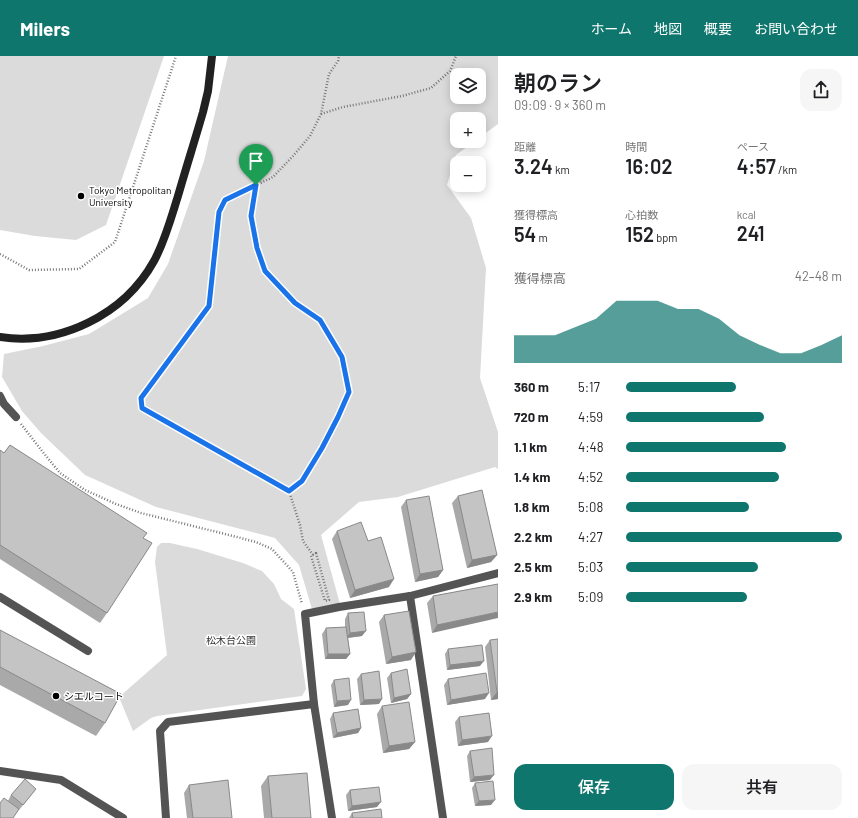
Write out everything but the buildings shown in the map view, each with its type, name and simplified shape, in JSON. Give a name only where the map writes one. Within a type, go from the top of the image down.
[{"type":"street","points":[[0,337],[19,338],[51,336],[82,326],[113,308],[128,295],[143,278],[154,262],[167,232],[203,112],[208,91],[212,56]]},
{"type":"street","points":[[0,396],[2,407],[16,418]]},
{"type":"street","points":[[332,818],[314,704],[305,614],[410,596],[498,573]]},
{"type":"street","points":[[410,596],[443,818]]},
{"type":"street","points":[[0,597],[88,651]]},
{"type":"street","points":[[166,818],[160,731],[168,722],[314,704]]},
{"type":"street","points":[[0,771],[61,780],[123,818]]},
{"type":"path","points":[[0,254],[29,270],[79,269],[115,242],[176,56]]},
{"type":"path","points":[[313,555],[316,553],[329,600],[325,601],[311,556],[313,555],[303,541],[300,524],[289,491],[142,408],[141,398],[209,306],[219,212],[225,200],[273,177],[310,136],[321,114],[329,74],[338,61],[339,56]]},
{"type":"path","points":[[321,114],[342,107],[402,96],[431,88],[450,71],[456,56]]},
{"type":"path","points":[[256,185],[251,216],[257,248],[265,271],[295,303],[320,320],[342,357],[349,392],[322,448],[302,481],[289,491]]},
{"type":"path","points":[[16,418],[60,473],[85,490],[140,513],[256,542],[272,550],[293,572],[305,614]]},
{"type":"green space","points":[[0,56],[164,56],[106,225],[76,240],[35,236],[0,230]]},
{"type":"green space","points":[[228,56],[498,56],[498,124],[486,133],[486,112],[450,112],[450,148],[466,148],[456,156],[450,156],[450,175],[447,185],[450,192],[452,192],[471,218],[486,268],[480,378],[498,432],[498,469],[495,467],[398,497],[359,502],[321,535],[340,604],[312,609],[299,565],[275,538],[156,507],[85,475],[41,433],[22,411],[2,377],[4,354],[89,334],[148,298],[168,264],[204,161]]},
{"type":"green space","name":"松木台公園","points":[[161,543],[170,543],[197,549],[243,563],[262,571],[274,584],[281,599],[294,609],[306,689],[302,696],[157,716],[151,718],[133,731],[119,697],[167,655],[155,562],[157,547]]},
{"type":"place","name":"Tokyo Metropolitan University","points":[[81,196]]},
{"type":"place","name":"シエルコート","points":[[56,696]]},
{"type":"route","points":[[256,185],[251,216],[257,248],[265,271],[295,303],[320,320],[342,357],[349,392],[322,448],[302,481],[289,491],[142,408],[141,398],[209,306],[219,212],[225,200],[256,185]]}]
